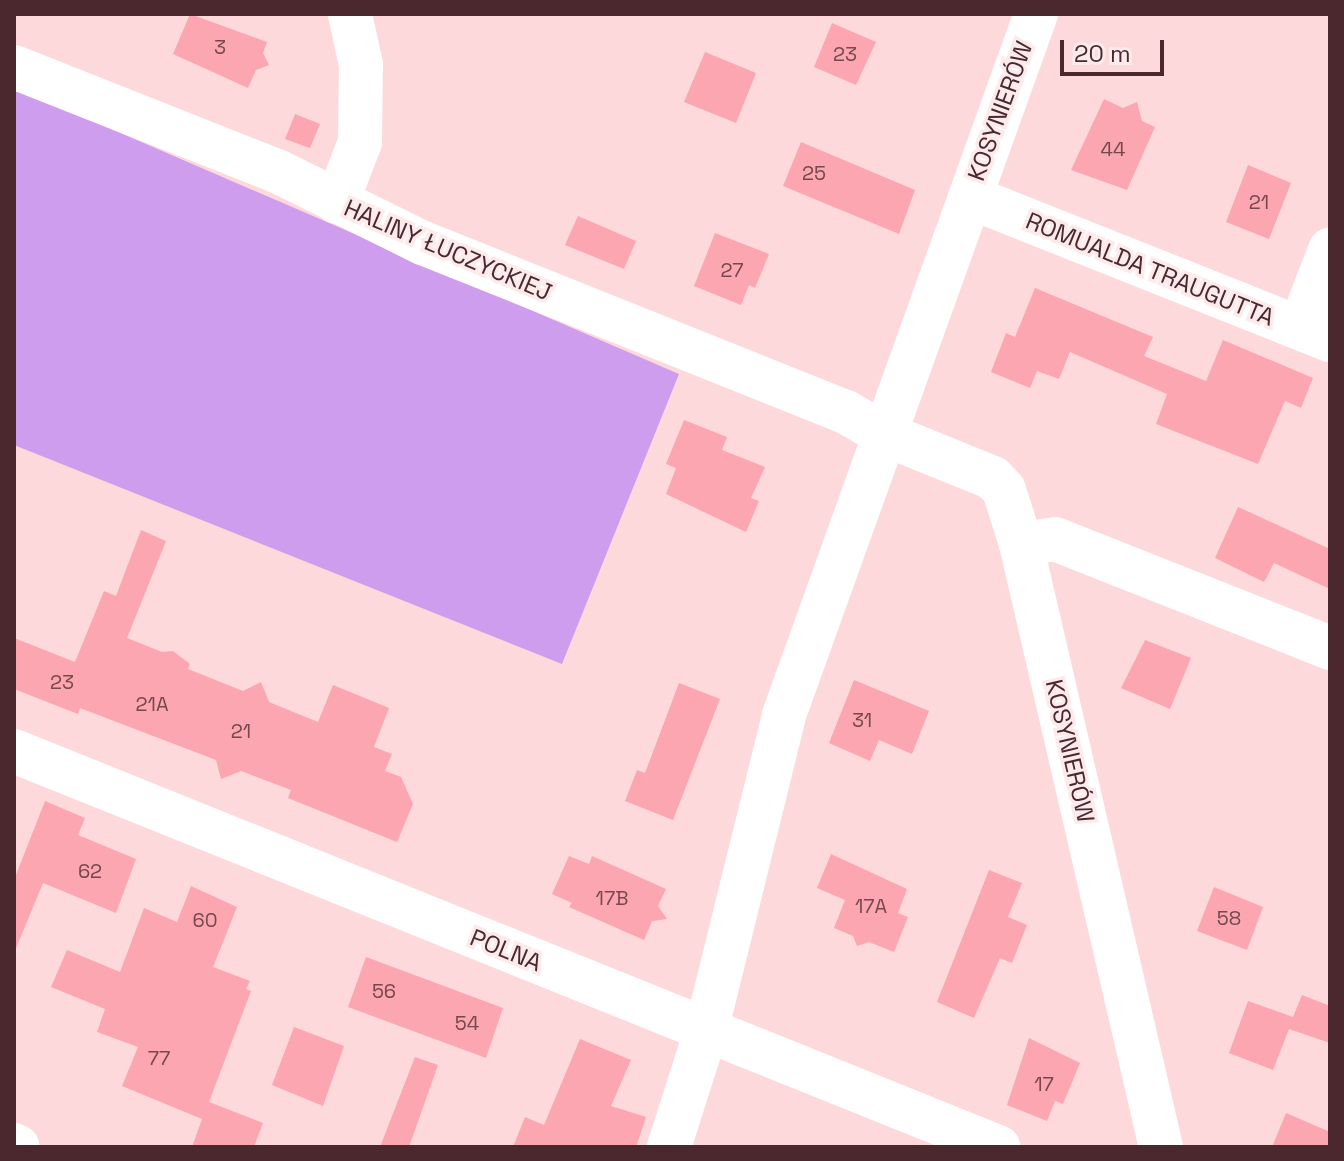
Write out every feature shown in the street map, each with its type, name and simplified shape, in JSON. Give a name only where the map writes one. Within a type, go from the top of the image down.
[{"type":"street","points":[[337,202],[360,142],[361,65],[350,14]]},
{"type":"street","name":"KOSYNIERÓW","points":[[669,1147],[706,1031],[776,743],[882,433],[1036,14]]},
{"type":"street","name":"HALINY ŁUCZYCKIEJ","points":[[14,67],[277,171],[423,243],[846,412],[882,433]]},
{"type":"street","name":"ROMUALDA TRAUGUTTA","points":[[970,197],[1315,334]]},
{"type":"street","points":[[1315,334],[1330,250]]},
{"type":"street","name":"KOSYNIERÓW","points":[[882,433],[993,478],[1004,490],[1021,544],[1161,1147]]},
{"type":"street","points":[[1021,544],[1055,539],[1330,648]]},
{"type":"street","name":"POLNA","points":[[14,751],[998,1147]]},
{"type":"shaded area","points":[[14,87],[679,374],[562,664],[14,445]]},
{"type":"building","points":[[190,14],[267,42],[263,53],[269,65],[256,70],[248,88],[173,54]]},
{"type":"building","points":[[832,23],[876,42],[856,85],[814,67]]},
{"type":"building","points":[[705,52],[756,73],[736,123],[684,102]]},
{"type":"building","points":[[1104,99],[1123,108],[1137,102],[1142,121],[1155,127],[1127,190],[1071,170]]},
{"type":"building","points":[[295,114],[320,124],[310,148],[285,139]]},
{"type":"building","points":[[801,142],[915,190],[899,234],[783,186]]},
{"type":"building","points":[[1248,165],[1291,183],[1269,239],[1226,222]]},
{"type":"building","points":[[578,216],[636,241],[624,269],[565,245]]},
{"type":"building","points":[[715,233],[769,254],[755,288],[749,285],[741,305],[694,286]]},
{"type":"building","points":[[1035,288],[1153,337],[1144,356],[1206,381],[1223,340],[1313,378],[1301,408],[1285,401],[1258,464],[1156,424],[1167,394],[1070,352],[1059,379],[1037,371],[1030,388],[991,372],[1006,333],[1015,337]]},
{"type":"building","points":[[684,420],[727,437],[722,450],[765,467],[751,498],[759,501],[746,532],[666,494],[676,468],[666,464]]},
{"type":"building","points":[[1238,507],[1330,549],[1330,589],[1274,563],[1264,582],[1215,558]]},
{"type":"building","points":[[141,530],[166,541],[127,638],[162,652],[173,651],[190,664],[188,669],[243,691],[261,682],[269,702],[318,722],[333,685],[389,708],[374,747],[392,754],[385,771],[401,777],[413,804],[397,842],[288,798],[291,790],[241,771],[221,779],[216,760],[80,708],[78,714],[14,689],[14,638],[75,662],[104,591],[116,596]]},
{"type":"building","points":[[1145,640],[1191,658],[1170,709],[1121,688]]},
{"type":"building","points":[[854,680],[929,711],[912,754],[879,740],[870,761],[829,743]]},
{"type":"building","points":[[679,683],[720,699],[673,820],[625,801],[637,770],[645,773]]},
{"type":"building","points":[[45,801],[85,818],[78,835],[136,859],[116,913],[43,883],[14,953],[14,880]]},
{"type":"building","points":[[831,854],[907,889],[898,913],[908,917],[894,952],[869,942],[857,946],[853,936],[834,928],[845,900],[817,888]]},
{"type":"building","points":[[569,856],[589,864],[592,856],[666,889],[658,906],[667,919],[652,921],[644,940],[569,907],[572,903],[552,894]]},
{"type":"building","points":[[989,870],[1022,883],[1008,917],[1027,925],[1012,963],[1000,958],[974,1018],[937,1002]]},
{"type":"building","points":[[191,886],[237,907],[213,967],[250,981],[246,989],[251,991],[209,1102],[263,1123],[254,1147],[192,1147],[202,1119],[122,1086],[138,1047],[97,1032],[105,1009],[51,987],[67,950],[120,972],[144,908],[177,922]]},
{"type":"building","points":[[1214,887],[1263,907],[1247,950],[1197,931]]},
{"type":"building","points":[[366,957],[503,1008],[486,1058],[348,1007]]},
{"type":"building","points":[[1302,995],[1330,1006],[1330,1043],[1289,1029],[1273,1070],[1229,1053],[1248,1001],[1293,1017]]},
{"type":"building","points":[[294,1027],[344,1046],[323,1106],[272,1085]]},
{"type":"building","points":[[1029,1038],[1080,1063],[1063,1104],[1055,1101],[1047,1121],[1007,1105]]},
{"type":"building","points":[[580,1039],[631,1060],[611,1106],[646,1117],[636,1147],[513,1147],[525,1117],[544,1125]]},
{"type":"building","points":[[415,1057],[438,1065],[409,1147],[380,1147]]},
{"type":"building","points":[[1286,1113],[1330,1132],[1330,1147],[1272,1147]]}]
